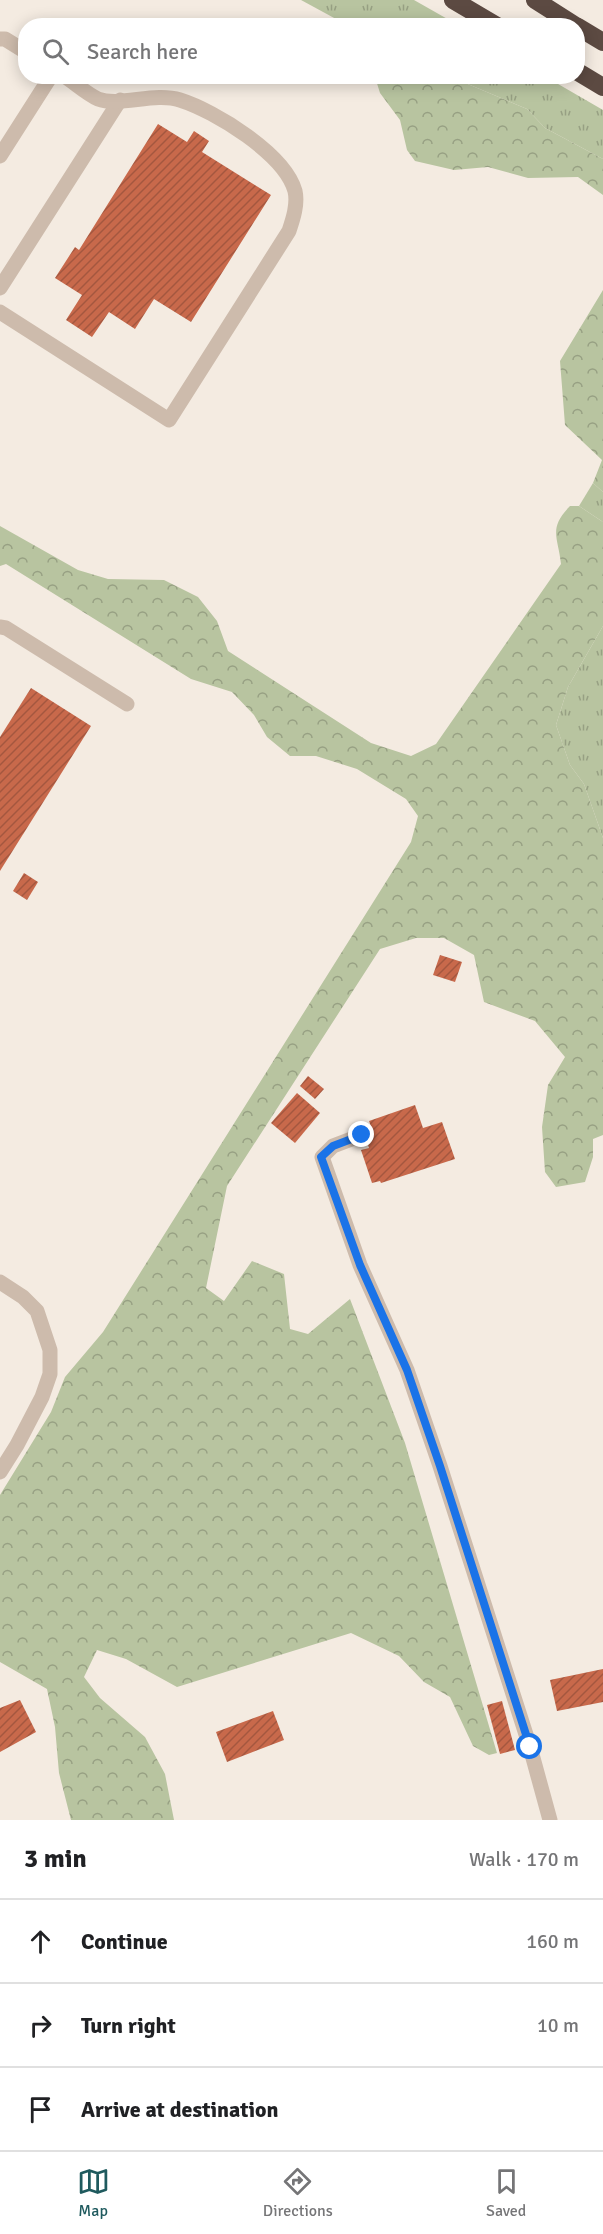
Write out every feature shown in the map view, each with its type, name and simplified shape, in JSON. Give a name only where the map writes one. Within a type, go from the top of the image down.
[{"type":"highway","points":[[453,0],[483,18]]},
{"type":"highway","points":[[535,0],[564,18]]},
{"type":"highway","points":[[585,31],[603,42]]},
{"type":"highway","points":[[585,76],[603,87]]},
{"type":"street","points":[[0,39],[5,39],[18,47]]},
{"type":"street","points":[[0,156],[46,84]]},
{"type":"street","points":[[0,312],[169,420],[289,231],[295,211],[296,192],[287,174],[269,152],[200,108],[178,99],[152,97],[99,99],[76,84]]},
{"type":"street","points":[[0,288],[120,100]]},
{"type":"street","points":[[0,627],[6,628],[127,704]]},
{"type":"street","points":[[362,1135],[333,1146],[321,1157],[360,1265],[407,1370],[530,1747],[550,1820]]},
{"type":"street","points":[[0,1282],[23,1297],[37,1311],[50,1350],[50,1374],[30,1421],[0,1472]]},
{"type":"green space","points":[[301,0],[414,0],[446,18],[334,18]]},
{"type":"green space","points":[[377,84],[468,84],[527,109],[545,128],[603,159],[603,195],[578,177],[528,178],[488,167],[454,170],[415,161],[407,150],[400,120],[380,93]]},
{"type":"green space","points":[[468,84],[558,84],[603,110],[603,159],[545,128],[527,109]]},
{"type":"green space","points":[[603,290],[603,492],[593,483],[602,460],[565,425],[560,361]]},
{"type":"green space","points":[[593,483],[603,492],[603,522],[579,506]]},
{"type":"green space","points":[[570,506],[579,506],[603,522],[603,626],[568,687],[556,725],[570,765],[584,784],[603,838],[603,1135],[593,1139],[593,1157],[585,1182],[556,1187],[545,1172],[542,1127],[548,1085],[565,1057],[535,1021],[484,1002],[474,955],[444,938],[416,938],[380,949],[227,1186],[206,1288],[224,1301],[252,1261],[284,1274],[290,1329],[308,1334],[350,1299],[405,1443],[497,1753],[489,1755],[473,1746],[450,1697],[424,1682],[399,1656],[351,1633],[177,1687],[126,1659],[97,1650],[84,1677],[100,1698],[145,1737],[165,1774],[174,1820],[71,1820],[59,1773],[55,1727],[47,1689],[0,1662],[0,1495],[51,1412],[65,1377],[103,1332],[411,842],[418,816],[406,799],[357,769],[316,756],[290,756],[267,737],[254,715],[232,692],[191,679],[6,564],[0,566],[0,526],[78,570],[108,579],[164,580],[198,597],[217,621],[228,651],[371,743],[411,756],[436,744],[561,564],[556,533],[559,521]]},
{"type":"green space","points":[[603,626],[603,838],[584,784],[570,765],[556,725],[568,687]]},
{"type":"building","points":[[158,124],[187,142],[194,131],[209,141],[202,152],[271,195],[191,322],[154,299],[135,329],[109,312],[92,337],[66,320],[82,295],[55,278],[75,247],[79,250]]},
{"type":"building","points":[[31,688],[91,726],[0,871],[0,737]]},
{"type":"building","points":[[24,873],[38,882],[27,900],[13,891]]},
{"type":"building","points":[[440,955],[462,962],[455,982],[433,975]]},
{"type":"building","points":[[308,1076],[324,1089],[315,1099],[300,1086]]},
{"type":"building","points":[[297,1093],[320,1113],[295,1143],[271,1123]]},
{"type":"building","points":[[415,1105],[423,1128],[442,1122],[455,1159],[381,1183],[380,1181],[372,1183],[361,1150],[369,1148],[364,1132],[372,1129],[369,1121]]},
{"type":"building","points":[[603,1669],[603,1702],[557,1711],[550,1680]]},
{"type":"building","points":[[20,1700],[36,1732],[0,1752],[0,1708]]},
{"type":"building","points":[[502,1701],[515,1750],[500,1754],[487,1705]]},
{"type":"building","points":[[273,1711],[284,1740],[227,1762],[216,1732]]},
{"type":"route","points":[[362,1135],[333,1146],[321,1157],[360,1265],[407,1370],[530,1747]]}]
